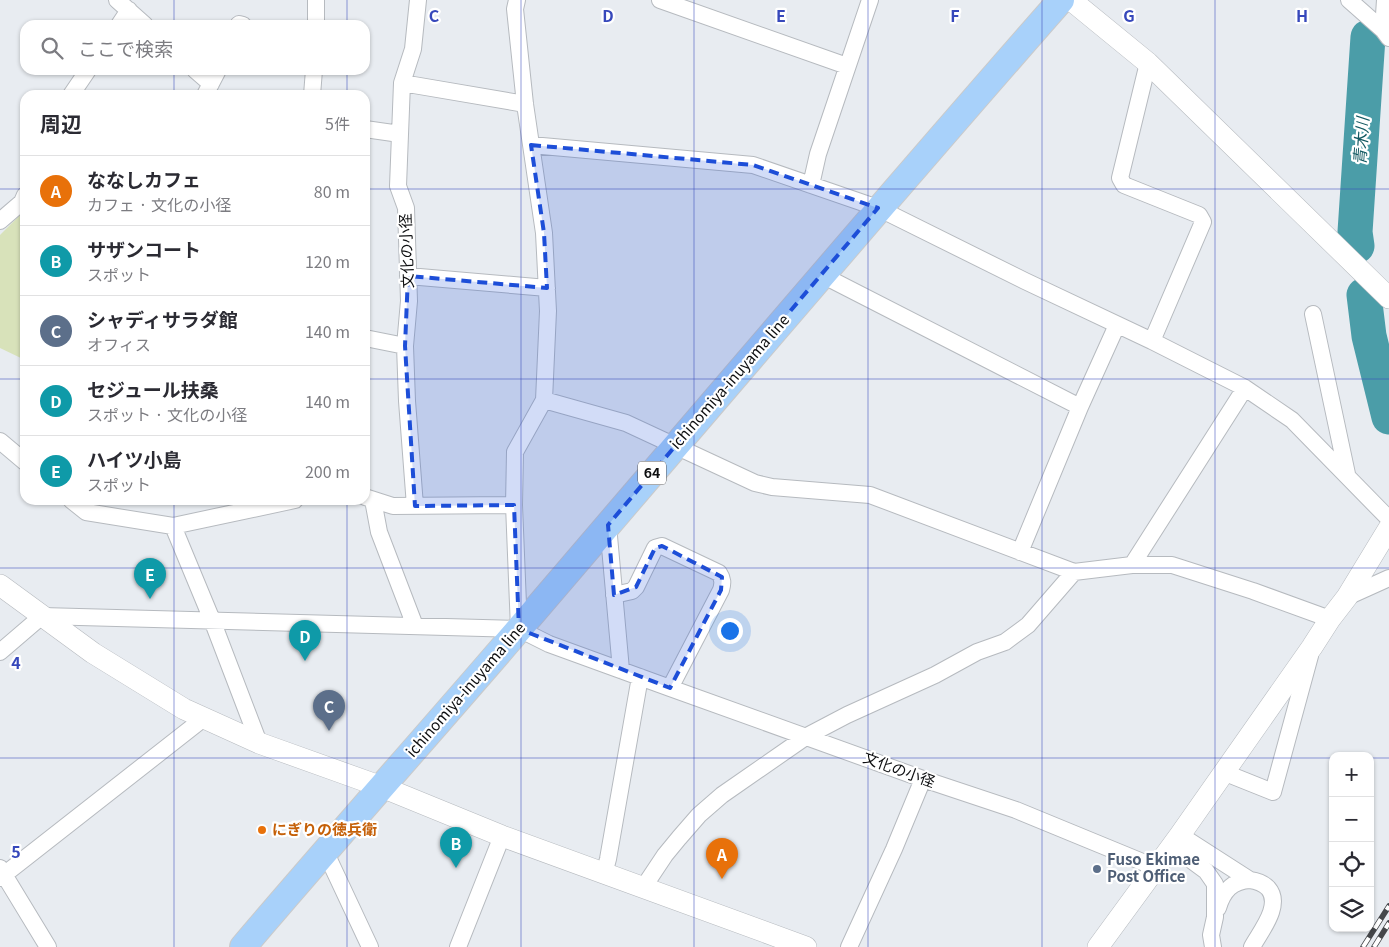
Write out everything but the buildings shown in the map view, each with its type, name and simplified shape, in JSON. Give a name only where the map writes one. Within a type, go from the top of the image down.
[{"type":"main road","name":"ichinomiya-inuyama line","points":[[243,947],[519,629],[878,208],[1061,0]]},
{"type":"street","points":[[316,0],[316,20]]},
{"type":"street","name":"文化の小径","points":[[416,506],[405,346],[408,301],[406,208],[398,186],[402,83],[413,48],[418,0]]},
{"type":"street","points":[[517,0],[515,9],[525,104],[544,233],[548,312],[544,400],[515,452],[514,504],[519,629]]},
{"type":"street","points":[[660,0],[847,66]]},
{"type":"street","points":[[811,185],[818,154],[870,0]]},
{"type":"street","points":[[1071,0],[1148,63],[1389,298]]},
{"type":"street","points":[[1349,0],[1386,34]]},
{"type":"street","points":[[1385,0],[1386,34]]},
{"type":"street","points":[[120,20],[123,5]]},
{"type":"street","points":[[123,5],[140,20]]},
{"type":"street","points":[[1148,63],[1120,178],[1124,185],[1200,215],[1203,222],[1152,340]]},
{"type":"street","points":[[74,90],[85,75]]},
{"type":"street","points":[[312,90],[314,75]]},
{"type":"street","points":[[402,83],[525,104]]},
{"type":"street","points":[[370,130],[400,134]]},
{"type":"street","points":[[531,145],[753,166],[878,208],[1152,340],[1245,388],[1292,420],[1389,519]]},
{"type":"street","points":[[0,221],[20,204]]},
{"type":"street","points":[[822,275],[1080,406]]},
{"type":"street","points":[[408,276],[547,288]]},
{"type":"street","points":[[1313,314],[1347,474]]},
{"type":"street","points":[[1020,552],[1080,406],[1117,324]]},
{"type":"street","points":[[370,339],[405,346]]},
{"type":"street","points":[[1132,565],[1245,388]]},
{"type":"street","points":[[544,400],[626,423],[755,483],[870,495],[1074,572],[1132,565],[1172,565],[1253,591],[1330,620]]},
{"type":"street","points":[[0,441],[20,458]]},
{"type":"street","points":[[370,498],[393,506],[514,504]]},
{"type":"street","points":[[370,501],[379,532],[415,626]]},
{"type":"street","points":[[77,505],[86,512],[173,526],[272,505]]},
{"type":"street","points":[[608,525],[621,670]]},
{"type":"street","points":[[173,526],[212,620],[259,743]]},
{"type":"street","points":[[1098,947],[1157,868],[1347,597],[1389,528]]},
{"type":"street","points":[[614,595],[632,591],[636,587],[656,548],[662,546],[719,573],[722,577],[723,584],[721,590],[670,688]]},
{"type":"street","points":[[643,888],[665,855],[699,815],[722,795],[807,736],[847,714],[935,675],[977,652],[1005,642],[1028,625],[1074,572]]},
{"type":"street","points":[[1347,597],[1389,578]]},
{"type":"street","points":[[0,585],[93,654],[184,709],[259,743],[382,787],[502,836],[806,947]]},
{"type":"street","points":[[0,652],[42,616]]},
{"type":"street","name":"文化の小径","points":[[42,616],[519,629],[549,644],[923,779],[1016,810],[1157,868]]},
{"type":"street","points":[[1223,772],[1273,792],[1312,647]]},
{"type":"street","points":[[604,874],[640,677]]},
{"type":"street","points":[[48,947],[2,873],[204,718]]},
{"type":"street","points":[[849,947],[894,849],[923,779]]},
{"type":"street","points":[[458,947],[502,836]]},
{"type":"street","points":[[1176,841],[1250,880],[1256,881],[1267,887],[1270,891],[1274,903],[1273,909],[1252,947]]},
{"type":"street","points":[[1176,841],[1213,879],[1216,889],[1212,935],[1213,947]]},
{"type":"street","points":[[325,851],[370,947]]},
{"type":"street","points":[[1215,917],[1221,898],[1228,888],[1238,882],[1250,880]]},
{"type":"highlighted area","points":[[531,145],[753,165],[878,208],[608,525],[614,595],[636,587],[655,548],[662,546],[722,577],[721,590],[670,688],[519,629],[514,505],[415,506],[405,346],[408,276],[547,288],[544,233]]},
{"type":"green space","points":[[20,215],[20,358],[0,348],[0,235]]},
{"type":"waterway","name":"青木川","points":[[1357,246],[1355,232],[1368,37]]},
{"type":"waterway","name":"青木川","points":[[1364,295],[1369,336],[1389,417]]},
{"type":"railway","points":[[1363,947],[1389,906]]},
{"type":"railway","points":[[1374,947],[1389,923]]},
{"type":"place","name":"ハイツ小島","points":[[150,599]]},
{"type":"place","name":"セジュール扶桑","points":[[305,661]]},
{"type":"place","name":"シャディサラダ館","points":[[329,731]]},
{"type":"place","name":"にぎりの徳兵衛","points":[[262,830]]},
{"type":"place","name":"サザンコート","points":[[456,868]]},
{"type":"place","name":"Fuso Ekimae Post Office","points":[[1097,869]]},
{"type":"place","name":"ななしカフェ","points":[[722,879]]}]
